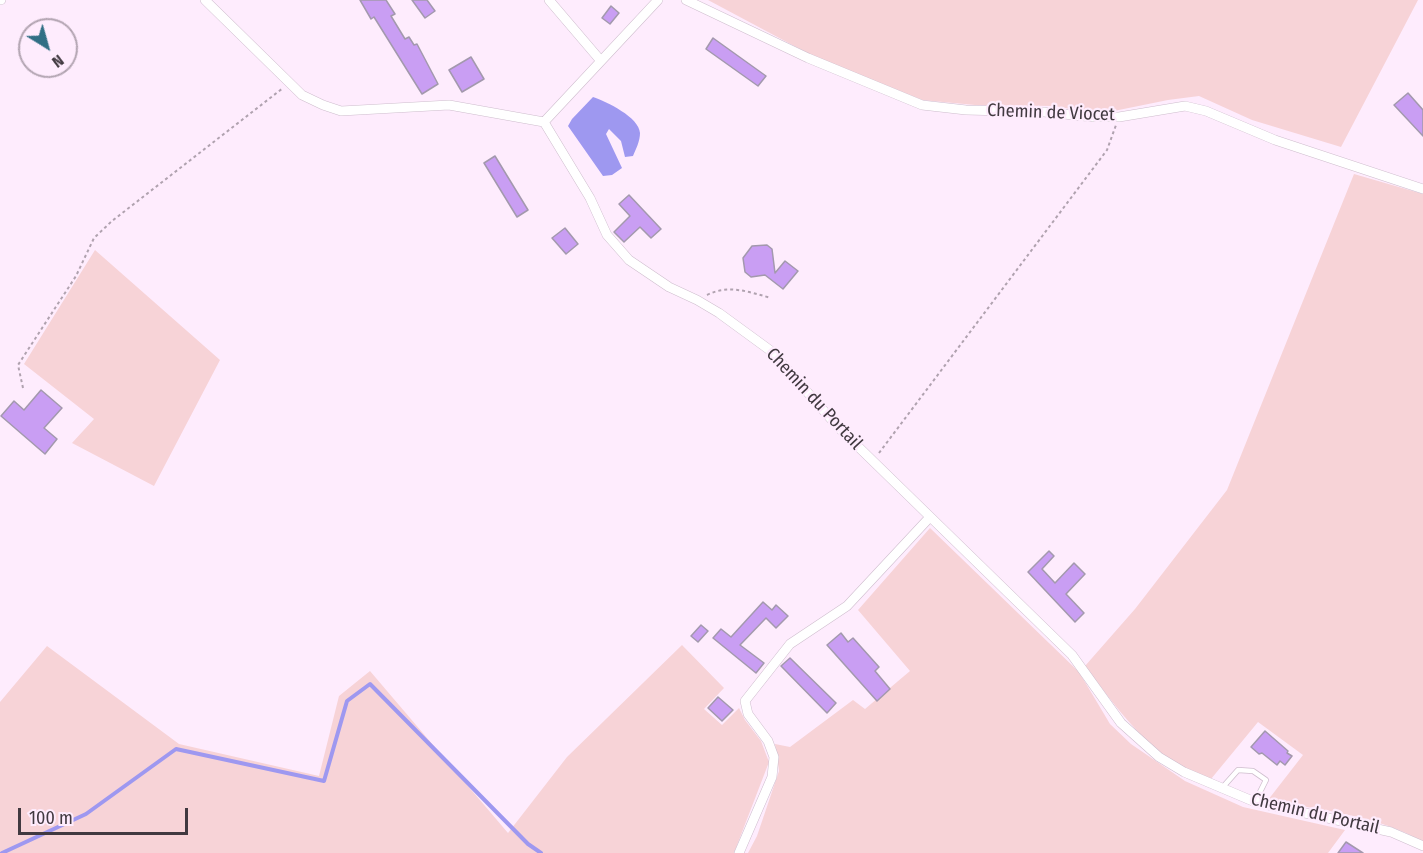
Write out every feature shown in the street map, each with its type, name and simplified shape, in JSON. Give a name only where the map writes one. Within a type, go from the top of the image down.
[{"type":"street","points":[[205,0],[302,95],[341,111],[449,105],[544,123],[658,0]]},
{"type":"street","points":[[549,0],[601,61]]},
{"type":"street","name":"Chemin de Viocet","points":[[686,0],[808,58],[922,105],[966,110],[1044,112],[1094,117],[1119,117],[1185,105],[1206,111],[1275,140],[1423,189]]},
{"type":"street","name":"Chemin du Portail","points":[[544,123],[590,198],[607,235],[629,260],[669,287],[697,300],[771,351],[839,428],[1072,655],[1121,723],[1159,757],[1184,772],[1255,802],[1391,832],[1423,846]]},
{"type":"street","points":[[739,853],[772,777],[774,757],[768,741],[748,714],[746,702],[790,644],[847,606],[930,517]]},
{"type":"lane","points":[[1222,788],[1238,770],[1253,771],[1266,780],[1255,802]]},
{"type":"path","points":[[23,388],[18,365],[76,276],[94,238],[122,213],[290,83]]},
{"type":"path","points":[[873,460],[1107,150],[1119,117]]},
{"type":"path","points":[[697,300],[718,289],[739,289],[771,298]]},
{"type":"shaded area","points":[[708,0],[1418,0],[1341,147],[1252,120],[1199,96],[1099,114],[1054,106],[975,105],[922,100],[813,56]]},
{"type":"shaded area","points":[[593,97],[614,106],[628,116],[634,121],[640,133],[633,156],[625,157],[621,141],[609,129],[606,134],[622,168],[612,175],[603,176],[568,126]]},
{"type":"shaded area","points":[[1354,174],[1423,194],[1423,842],[1368,819],[1268,800],[1303,755],[1258,722],[1211,779],[1181,766],[1167,758],[1141,735],[1085,666],[1135,609],[1227,490]]},
{"type":"shaded area","points":[[95,250],[220,360],[154,486],[72,443],[94,419],[24,364]]},
{"type":"shaded area","points":[[930,528],[1079,672],[1110,724],[1131,744],[1185,781],[1243,807],[1345,830],[1328,853],[748,853],[757,836],[779,771],[775,744],[790,747],[853,700],[865,709],[910,671],[858,610]]},
{"type":"shaded area","points":[[682,645],[724,688],[704,709],[722,725],[739,708],[761,741],[769,762],[734,853],[0,853],[0,702],[47,646],[179,744],[319,776],[339,696],[370,671],[508,833],[567,757]]},
{"type":"building","points":[[360,0],[386,0],[395,14],[391,16],[405,39],[409,37],[414,45],[417,44],[438,84],[422,94],[374,17],[371,19]]},
{"type":"building","points":[[412,0],[427,0],[435,11],[425,18]]},
{"type":"building","points":[[611,6],[619,13],[610,24],[602,18]]},
{"type":"building","points":[[713,38],[766,76],[758,86],[706,49]]},
{"type":"building","points":[[471,57],[484,79],[462,92],[449,70]]},
{"type":"building","points":[[1408,93],[1423,110],[1423,136],[1394,105]]},
{"type":"building","points":[[495,156],[528,210],[517,217],[484,163]]},
{"type":"building","points":[[629,195],[661,229],[651,238],[640,227],[624,242],[614,232],[630,216],[619,204]]},
{"type":"building","points":[[565,228],[578,244],[566,254],[552,238]]},
{"type":"building","points":[[767,245],[772,249],[775,273],[785,261],[798,271],[783,289],[765,275],[751,277],[745,272],[743,258],[752,246]]},
{"type":"building","points":[[41,390],[62,408],[44,428],[57,439],[45,454],[1,416],[14,401],[24,410]]},
{"type":"building","points":[[1049,551],[1054,556],[1042,569],[1055,583],[1074,563],[1085,574],[1066,594],[1084,613],[1075,622],[1028,572]]},
{"type":"building","points":[[763,602],[772,610],[776,605],[788,616],[776,628],[766,618],[740,645],[764,663],[756,673],[713,638],[721,629],[731,637]]},
{"type":"building","points":[[701,625],[708,631],[698,642],[691,636]]},
{"type":"building","points":[[841,633],[848,642],[853,638],[879,667],[875,671],[890,689],[877,701],[827,645]]},
{"type":"building","points":[[790,658],[836,703],[827,713],[781,666]]},
{"type":"building","points":[[718,697],[733,710],[722,721],[708,708]]},
{"type":"building","points":[[1265,731],[1292,756],[1285,765],[1280,761],[1277,765],[1251,747]]},
{"type":"building","points":[[1346,842],[1363,853],[1338,853]]},
{"type":"waterway","points":[[2,853],[86,814],[176,749],[324,781],[347,701],[370,684],[528,844],[541,853]]}]
